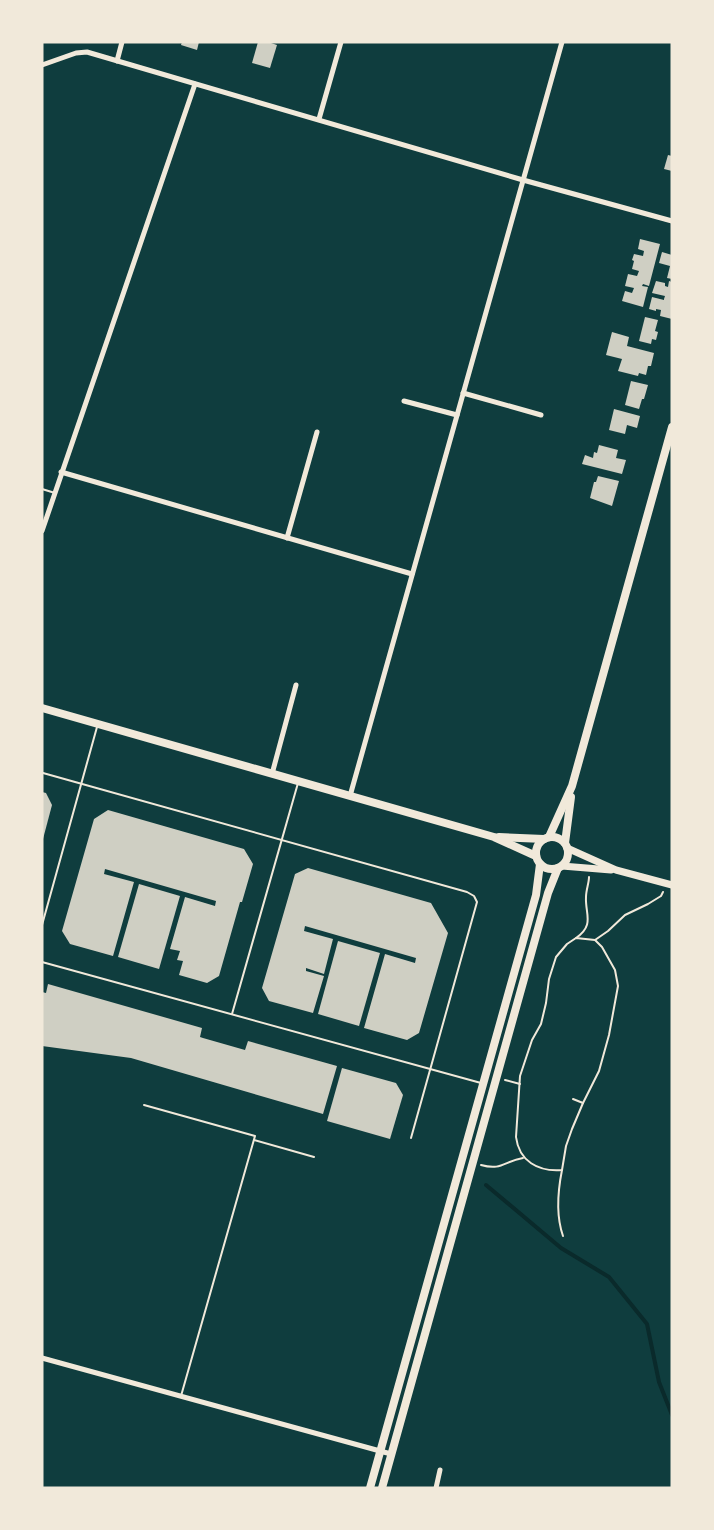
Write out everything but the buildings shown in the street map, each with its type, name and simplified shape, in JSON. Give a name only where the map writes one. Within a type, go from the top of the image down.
[{"type":"main road","points":[[382,1488],[550,888],[560,867],[568,858],[566,846],[572,786],[672,427]]},
{"type":"main road","points":[[42,708],[494,837],[536,856]]},
{"type":"main road","points":[[560,867],[548,869],[540,864],[536,856],[538,846],[547,838],[572,786]]},
{"type":"main road","points":[[494,837],[558,838],[566,846]]},
{"type":"main road","points":[[370,1488],[536,895],[540,864]]},
{"type":"street","points":[[117,61],[123,42]]},
{"type":"street","points":[[319,119],[341,42]]},
{"type":"street","points":[[350,796],[562,42]]},
{"type":"street","points":[[42,65],[76,53],[87,52],[523,180],[672,221]]},
{"type":"street","points":[[42,531],[195,84]]},
{"type":"street","points":[[463,393],[541,415]]},
{"type":"street","points":[[404,401],[457,415]]},
{"type":"street","points":[[286,538],[317,432]]},
{"type":"street","points":[[61,472],[412,574]]},
{"type":"street","points":[[272,774],[296,685]]},
{"type":"street","points":[[566,846],[616,870],[670,885]]},
{"type":"street","points":[[560,867],[616,870]]},
{"type":"street","points":[[42,1358],[391,1454]]},
{"type":"street","points":[[435,1488],[440,1470]]},
{"type":"lane","points":[[42,489],[55,494]]},
{"type":"lane","points":[[42,925],[98,724]]},
{"type":"lane","points":[[43,773],[467,892],[474,896],[477,902],[411,1138]]},
{"type":"lane","points":[[232,1014],[298,782]]},
{"type":"lane","points":[[42,962],[484,1083]]},
{"type":"lane","points":[[144,1105],[255,1136],[181,1396]]},
{"type":"lane","points":[[254,1140],[314,1157]]},
{"type":"path","points":[[562,1170],[531,1164],[523,1158],[517,1146],[520,1076],[532,1040],[541,1024],[549,979],[556,957],[567,944],[583,933],[587,925],[586,895],[590,878],[582,876],[586,868]]},
{"type":"path","points":[[595,940],[625,915],[661,896],[670,885]]},
{"type":"path","points":[[563,1236],[559,1204],[566,1146],[583,1102],[599,1071],[609,1035],[618,986],[615,970],[602,947],[595,940],[576,938]]},
{"type":"path","points":[[573,1099],[583,1102]]},
{"type":"path","points":[[485,1166],[504,1166],[514,1159],[523,1158]]},
{"type":"waterway","points":[[486,1185],[561,1248],[609,1277],[647,1324],[659,1382],[672,1415]]}]
